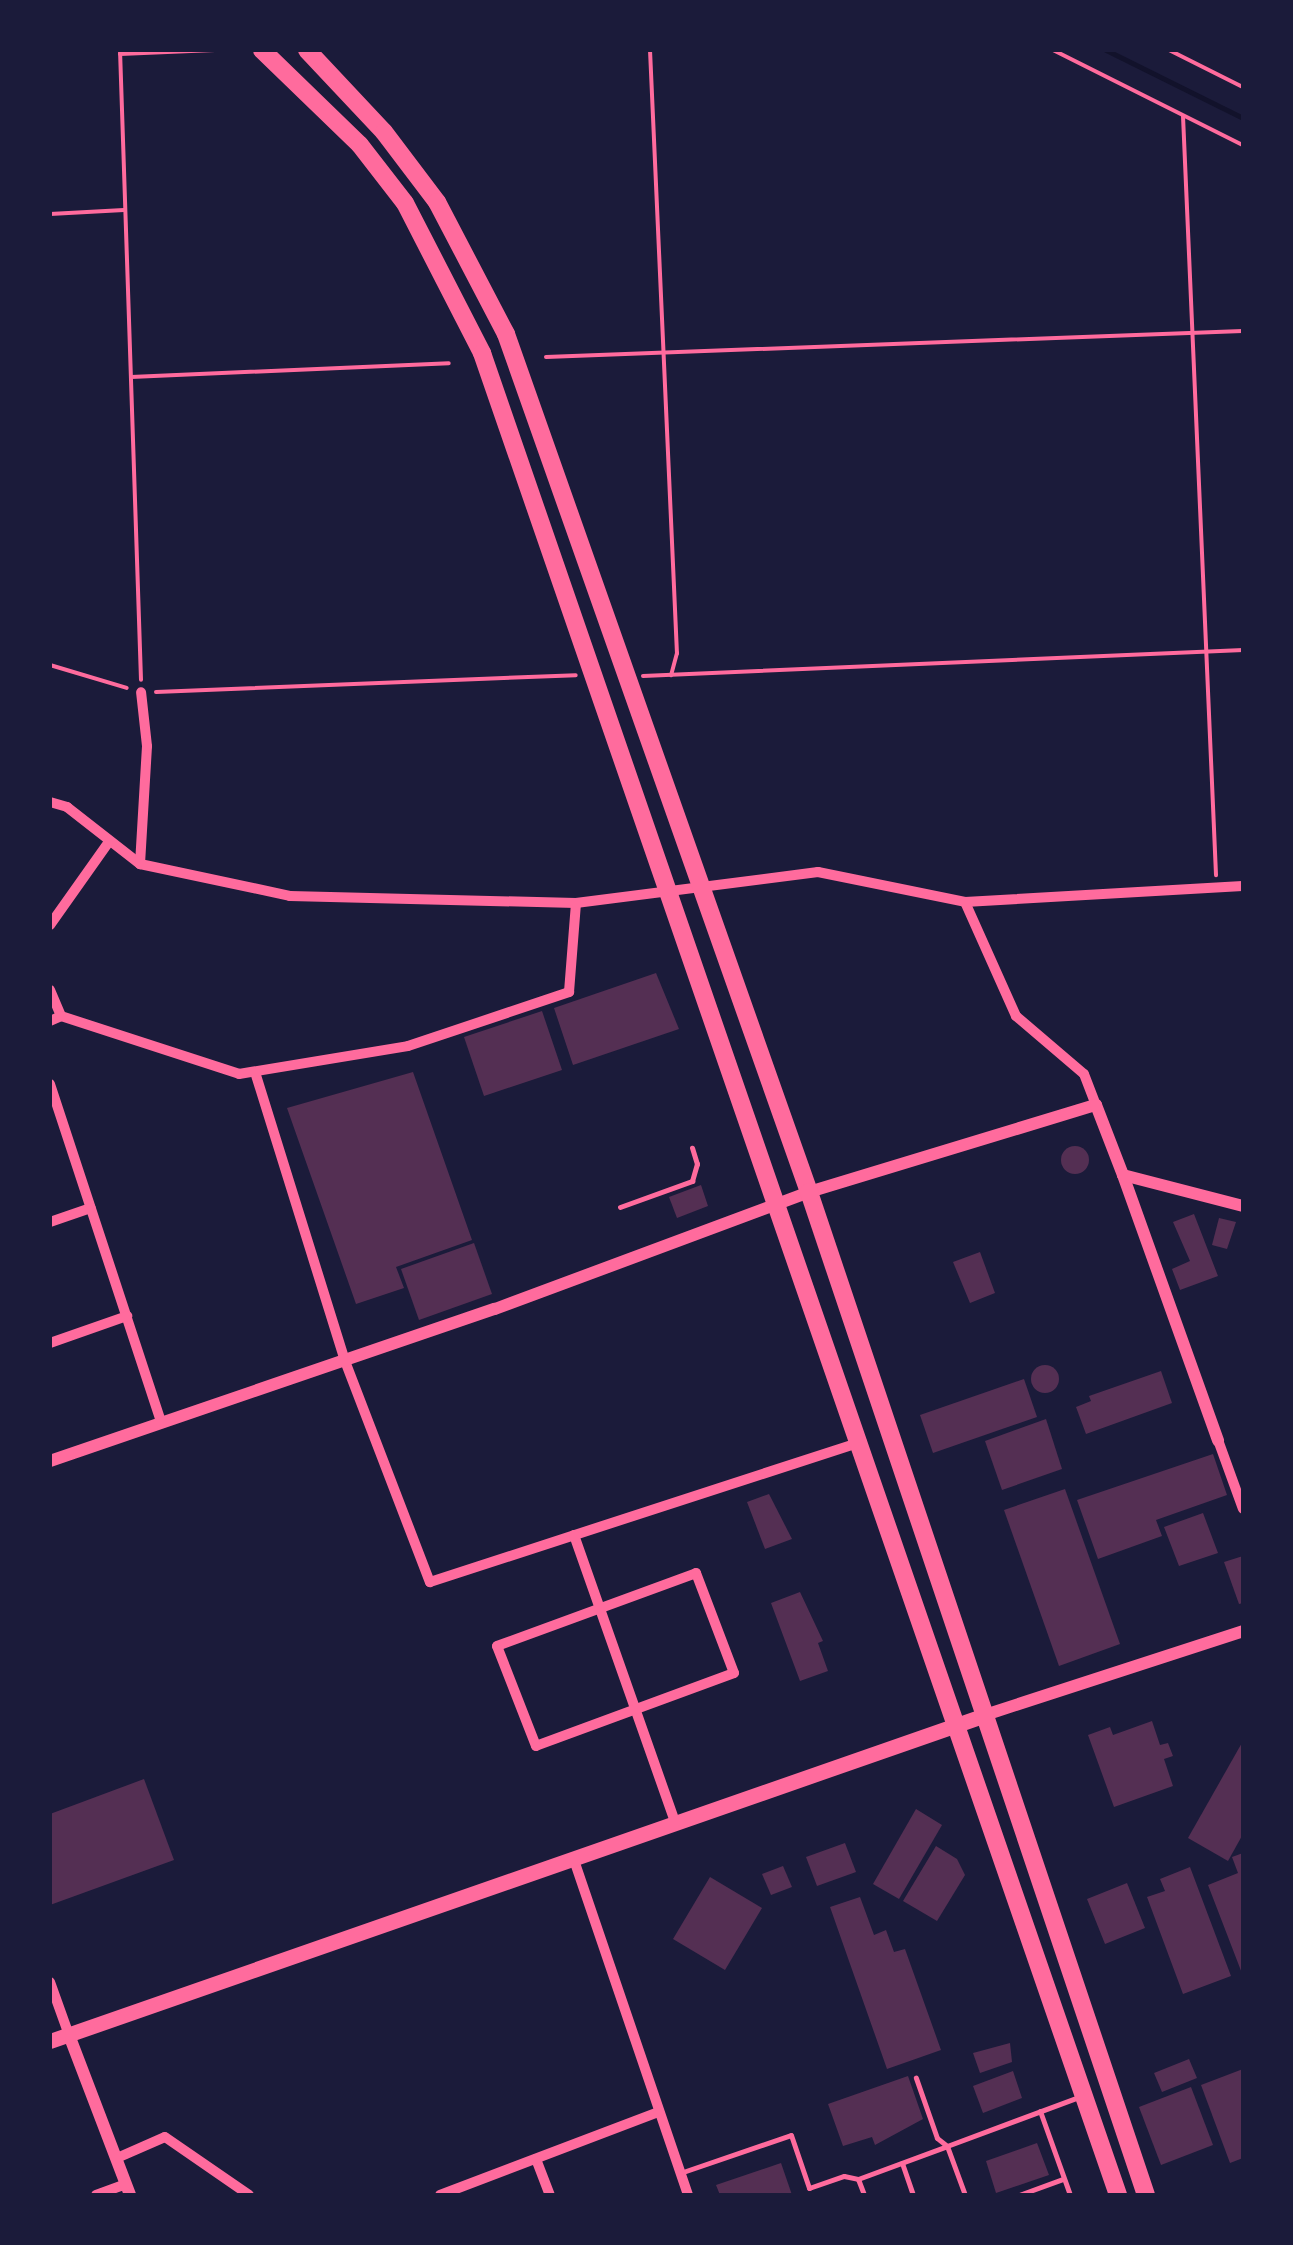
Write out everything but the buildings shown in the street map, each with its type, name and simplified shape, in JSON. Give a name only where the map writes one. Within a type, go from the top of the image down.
[{"type":"highway","points":[[262,50],[360,145],[405,203],[440,266],[532,484],[776,1208],[863,1442],[1118,2195]]},
{"type":"highway","points":[[307,50],[384,132],[468,254],[551,451],[809,1192],[1146,2195]]},
{"type":"main road","points":[[50,2042],[985,1715]]},
{"type":"street","points":[[140,864],[147,746],[141,692]]},
{"type":"street","points":[[50,802],[67,807],[108,843],[140,864],[290,896],[576,902],[818,872],[964,902],[1243,886]]},
{"type":"street","points":[[50,926],[108,843]]},
{"type":"street","points":[[50,990],[56,1018],[239,1074],[254,1072],[408,1046],[569,992],[576,902]]},
{"type":"street","points":[[964,902],[1016,1016],[1084,1074],[1243,1509]]},
{"type":"street","points":[[254,1072],[345,1361],[430,1582],[863,1442]]},
{"type":"street","points":[[50,1084],[161,1421]]},
{"type":"street","points":[[50,1461],[345,1361],[776,1208],[809,1192],[1096,1105]]},
{"type":"street","points":[[1123,1175],[1243,1206]]},
{"type":"street","points":[[50,1222],[90,1208]]},
{"type":"street","points":[[50,1342],[126,1316]]},
{"type":"street","points":[[574,1535],[676,1824]]},
{"type":"street","points":[[696,1573],[734,1673],[636,1710],[536,1746],[497,1646],[696,1573]]},
{"type":"street","points":[[985,1715],[1243,1631]]},
{"type":"street","points":[[574,1860],[688,2195]]},
{"type":"street","points":[[50,1982],[128,2189],[96,2195]]},
{"type":"street","points":[[440,2195],[658,2112]]},
{"type":"street","points":[[117,2158],[165,2137],[249,2195]]},
{"type":"street","points":[[536,2159],[550,2195]]},
{"type":"lane","points":[[620,1207],[692,1181],[697,1164],[692,1148]]},
{"type":"lane","points":[[916,2078],[964,2195]]},
{"type":"lane","points":[[680,2172],[790,2136],[809,2188],[844,2176],[858,2179],[1084,2095]]},
{"type":"lane","points":[[1040,2112],[1070,2195]]},
{"type":"lane","points":[[902,2163],[913,2195]]},
{"type":"lane","points":[[858,2179],[864,2195]]},
{"type":"lane","points":[[1018,2195],[1064,2179]]},
{"type":"path","points":[[141,692],[120,52],[216,50]]},
{"type":"path","points":[[650,50],[676,654],[671,675]]},
{"type":"path","points":[[1053,50],[1243,145]]},
{"type":"path","points":[[1168,50],[1243,86]]},
{"type":"path","points":[[1182,116],[1216,888]]},
{"type":"path","points":[[50,214],[124,210]]},
{"type":"path","points":[[546,357],[1243,331]]},
{"type":"path","points":[[131,377],[450,363]]},
{"type":"path","points":[[631,676],[1243,650]]},
{"type":"path","points":[[50,664],[141,692],[595,674]]},
{"type":"waterway","points":[[1106,50],[1243,118]]}]
